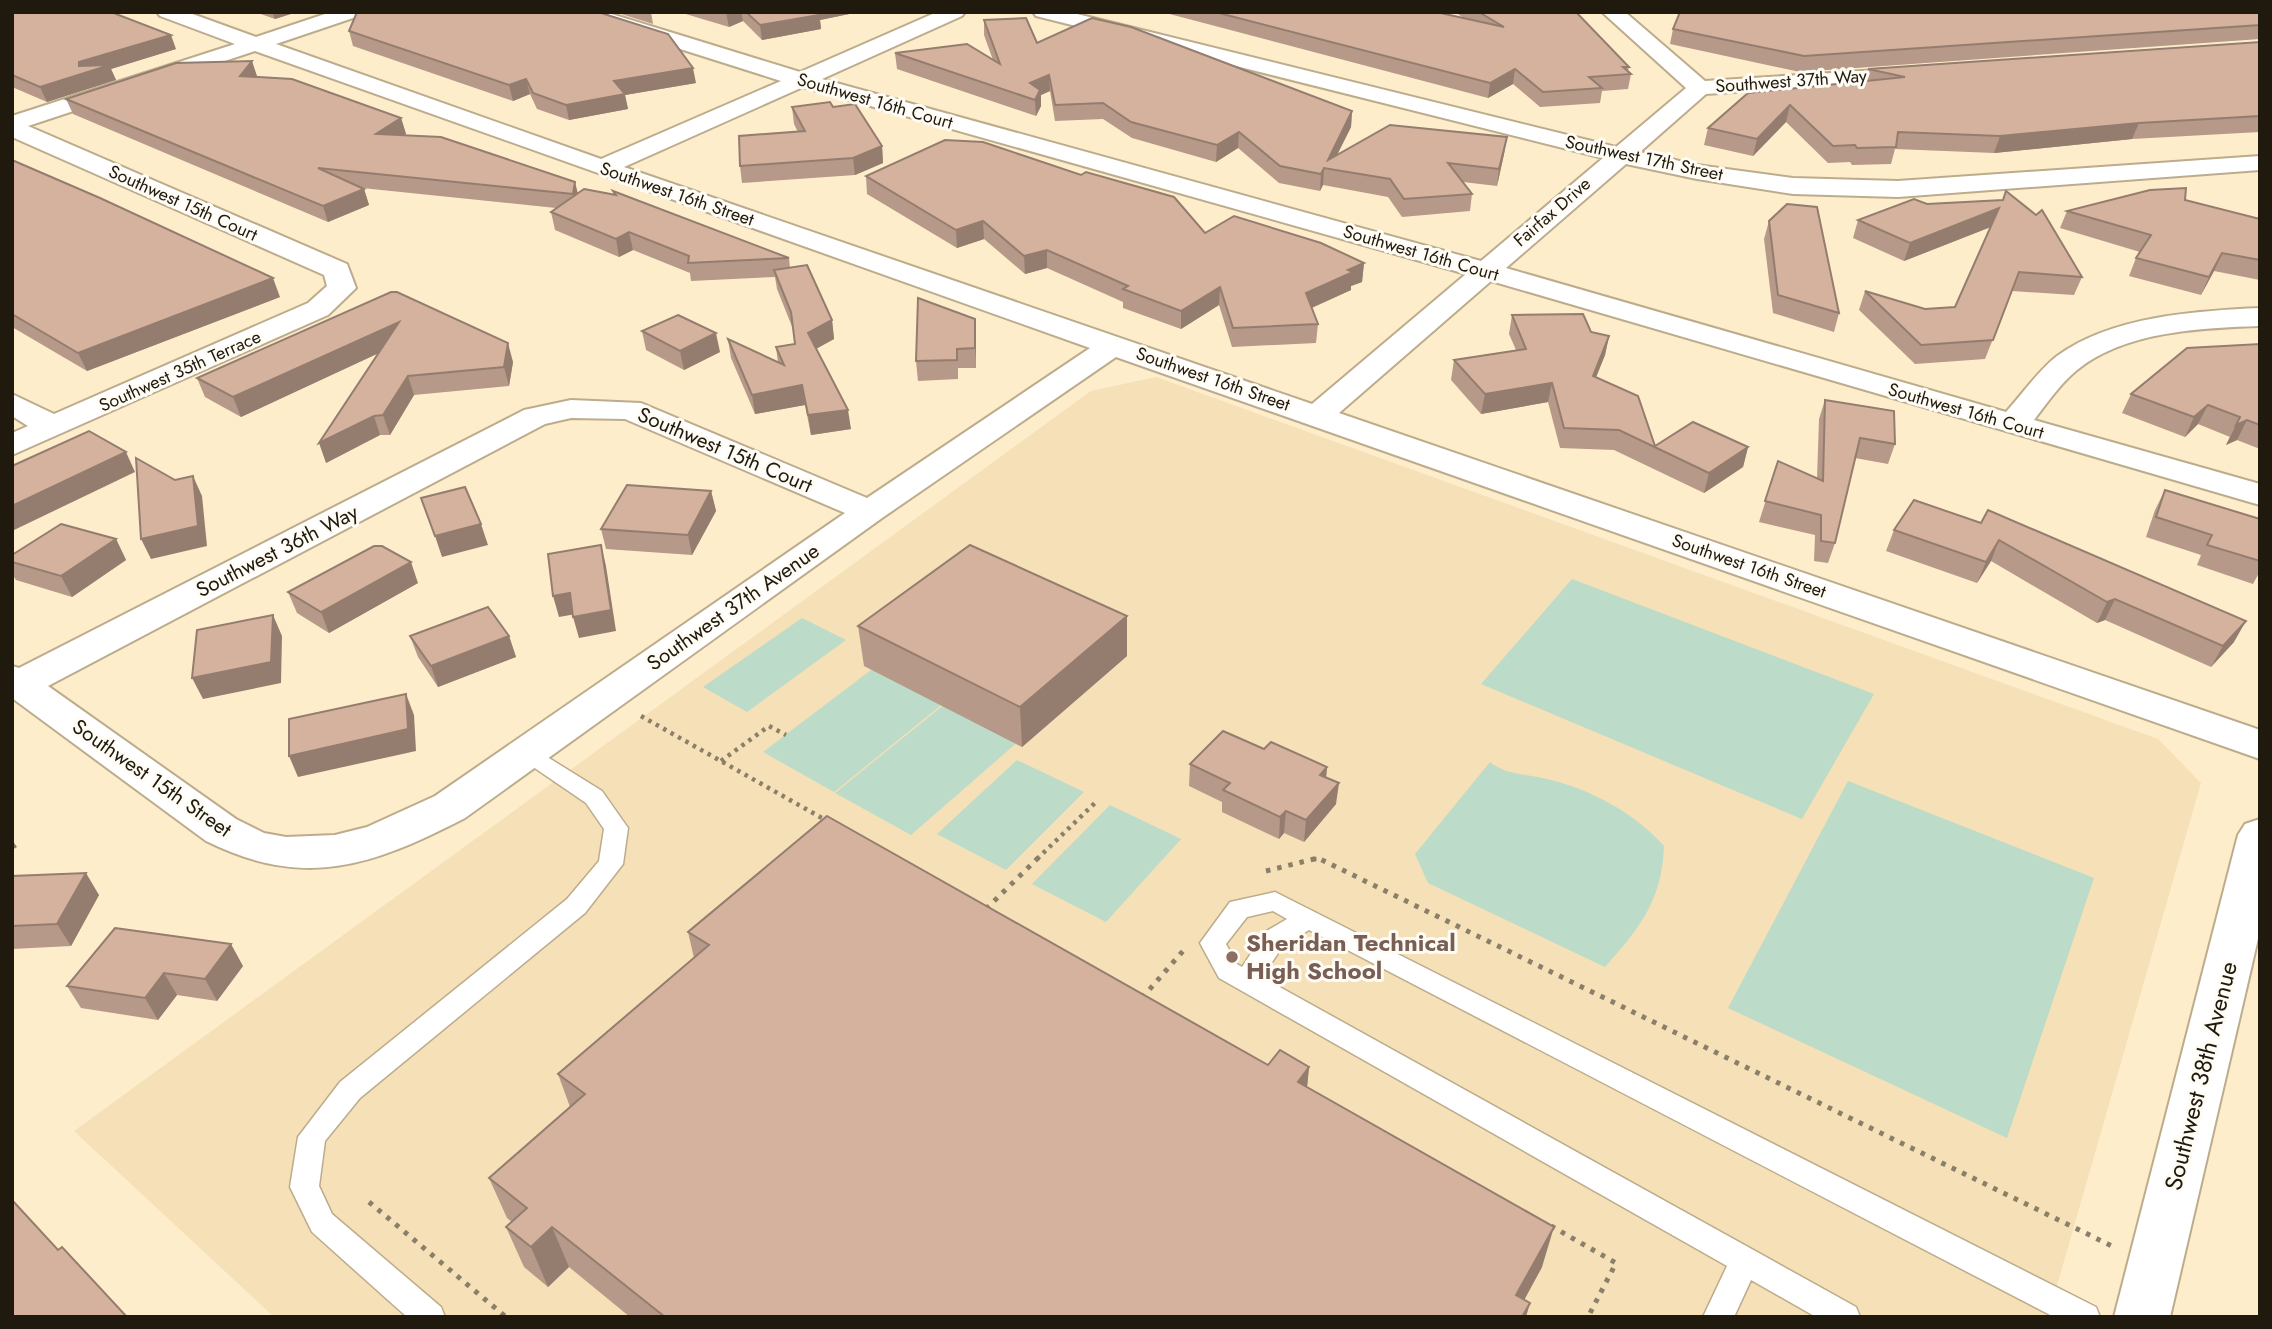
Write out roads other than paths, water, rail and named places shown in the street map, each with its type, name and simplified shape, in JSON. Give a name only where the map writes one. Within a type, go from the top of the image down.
[{"type":"street","name":"Southwest 16th Street","points":[[167,12],[602,168],[2260,745]]},
{"type":"street","points":[[12,126],[352,12]]},
{"type":"street","name":"Southwest 16th Court","points":[[583,12],[801,80],[1485,271],[2260,495]]},
{"type":"street","points":[[602,168],[955,12]]},
{"type":"street","name":"Southwest 17th Street","points":[[1043,12],[1619,155],[1697,172],[1793,186],[1898,189],[2260,163]]},
{"type":"street","points":[[1612,12],[1700,88]]},
{"type":"street","name":"Southwest 37th Way","points":[[1700,88],[1946,70]]},
{"type":"street","name":"Fairfax Drive","points":[[1318,415],[1700,88]]},
{"type":"street","name":"Southwest 15th Court","points":[[12,126],[337,270],[342,288]]},
{"type":"street","name":"Southwest 35th Terrace","points":[[12,445],[318,309],[342,288]]},
{"type":"street","points":[[2012,425],[2068,362],[2116,338],[2220,318],[2260,317]]},
{"type":"street","name":"Southwest 37th Avenue","points":[[343,850],[380,842],[450,807],[870,511],[1114,345]]},
{"type":"street","points":[[12,403],[53,427]]},
{"type":"street","name":"Southwest 15th Court","points":[[535,417],[571,409],[630,410],[870,511]]},
{"type":"street","name":"Southwest 36th Way","points":[[16,681],[535,417]]},
{"type":"street","name":"Southwest 15th Street","points":[[16,681],[221,830],[259,848],[306,854],[343,850]]},
{"type":"street","name":"Southwest 38th Avenue","points":[[2142,1317],[2260,835]]},
{"type":"lane","points":[[430,1317],[322,1223],[304,1186],[312,1137],[350,1090],[576,906],[611,864],[616,828],[594,797],[528,753]]},
{"type":"lane","points":[[1845,1317],[1228,971],[1213,943],[1239,909],[1275,901],[2085,1317]]},
{"type":"lane","points":[[1266,992],[1255,967],[1274,939],[1308,918]]},
{"type":"lane","points":[[1718,1317],[1745,1260]]},
{"type":"place","name":"Sheridan Technical High School","points":[[1232,957]]}]
